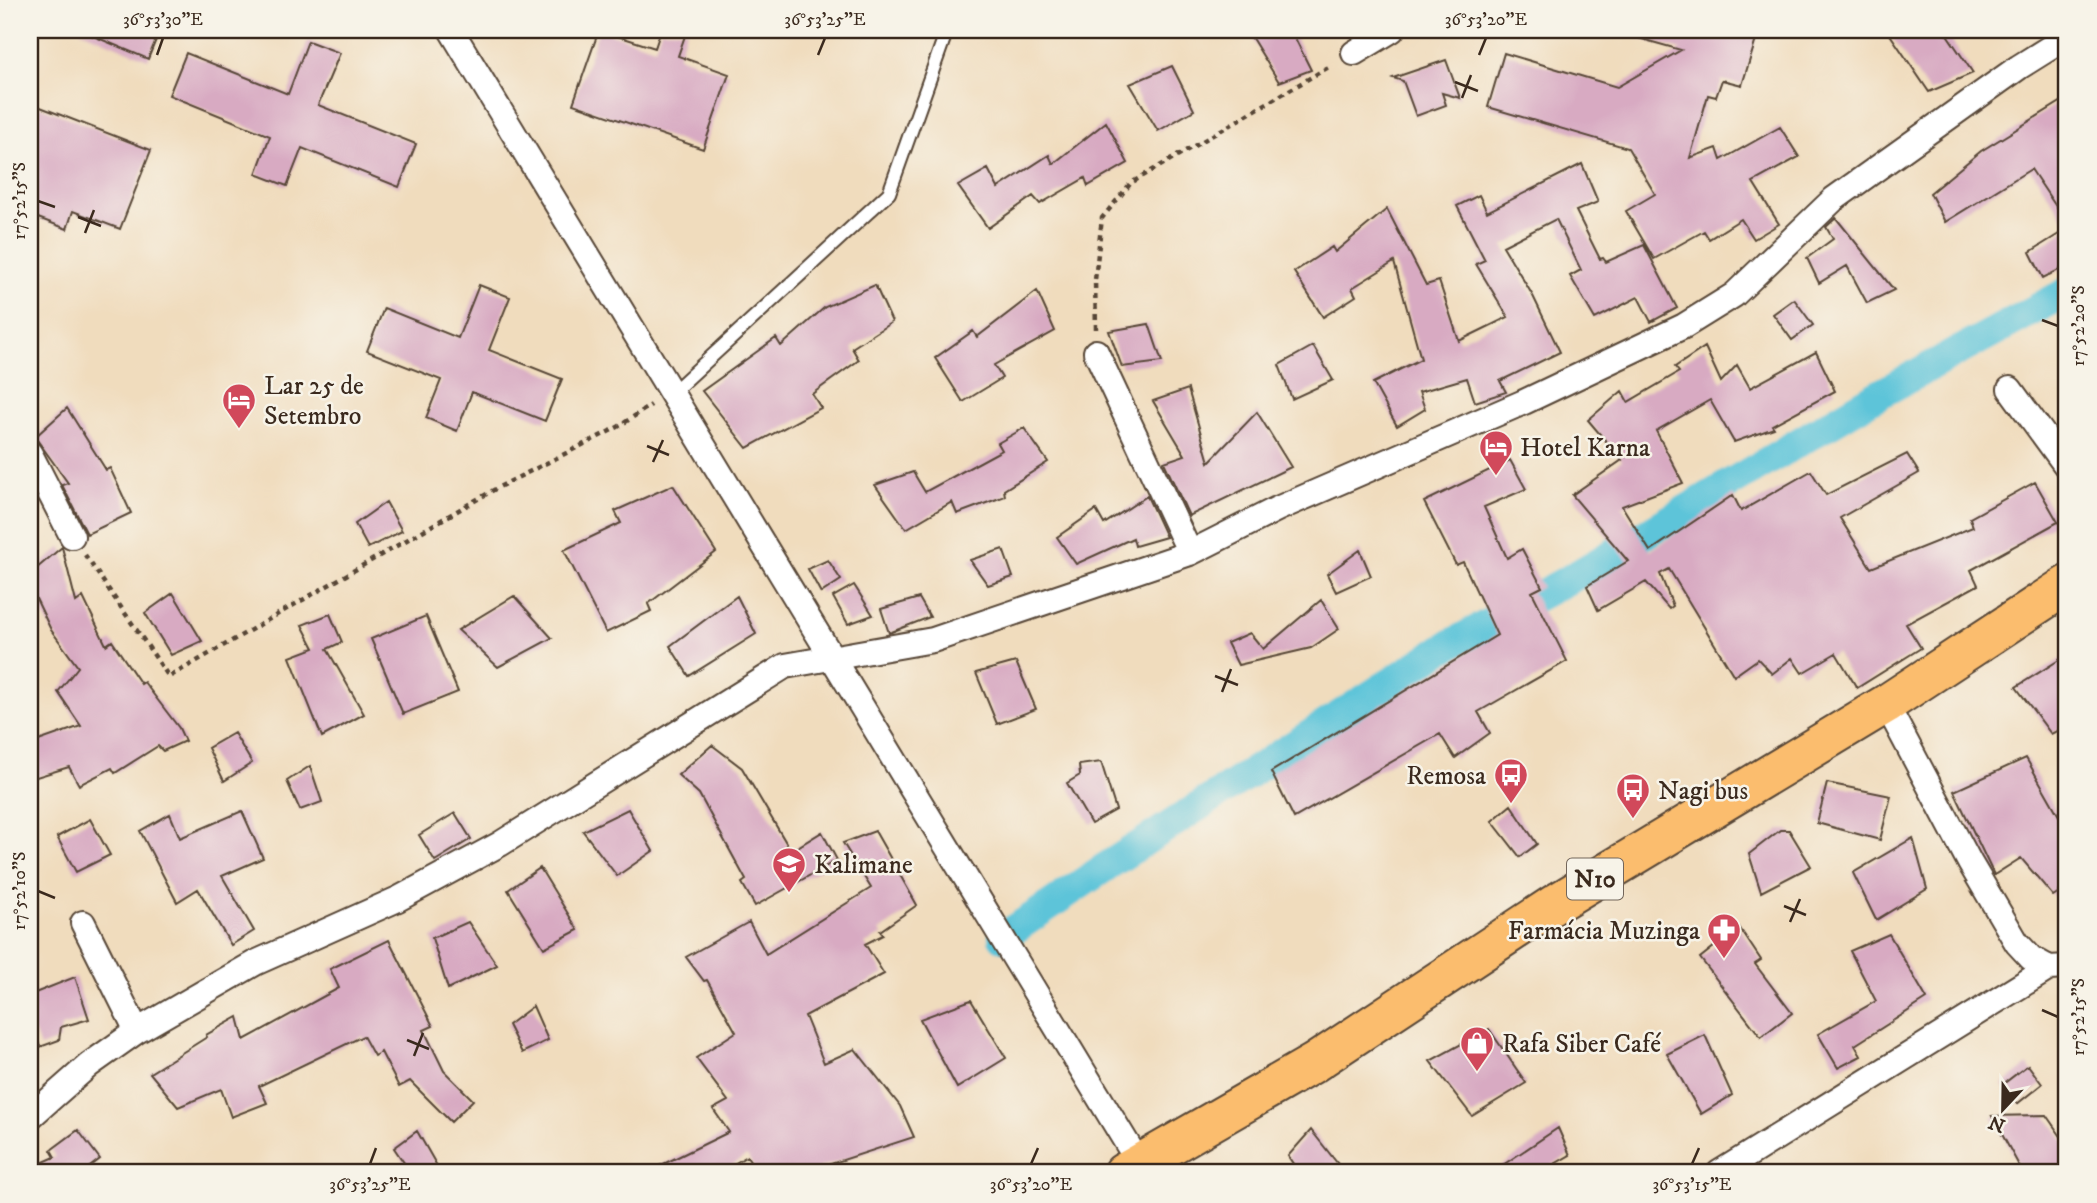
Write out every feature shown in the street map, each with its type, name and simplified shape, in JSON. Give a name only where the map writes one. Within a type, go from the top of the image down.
[{"type":"main road","name":"N10","points":[[1136,1170],[1314,1063],[1553,905],[1886,704],[2067,585]]},
{"type":"street","points":[[451,30],[835,658],[1136,1170]]},
{"type":"street","points":[[1354,53],[1392,30]]},
{"type":"street","points":[[30,1117],[89,1065],[136,1031],[255,963],[398,899],[500,844],[785,666],[933,640],[1190,553],[1277,509],[1524,402],[1684,326],[1734,296],[1834,199],[2019,67],[2067,37]]},
{"type":"street","points":[[1096,352],[1190,553]]},
{"type":"street","points":[[2010,389],[2067,467]]},
{"type":"street","points":[[30,454],[72,536]]},
{"type":"street","points":[[1886,704],[1970,863],[2017,943],[2031,958],[2058,968]]},
{"type":"street","points":[[83,923],[136,1031]]},
{"type":"street","points":[[1719,1173],[2058,968]]},
{"type":"lane","points":[[673,392],[889,193],[947,30]]},
{"type":"path","points":[[1096,352],[1095,280],[1102,218],[1131,183],[1354,53]]},
{"type":"path","points":[[72,536],[169,677],[497,488],[618,427],[673,392]]},
{"type":"building","points":[[79,30],[160,30],[148,59]]},
{"type":"building","points":[[599,30],[655,48],[661,30],[687,30],[678,56],[729,74],[703,149],[573,104]]},
{"type":"building","points":[[1247,30],[1291,30],[1311,70],[1279,82]]},
{"type":"building","points":[[1632,30],[1759,30],[1742,85],[1722,80],[1716,97],[1708,95],[1690,158],[1717,148],[1721,160],[1780,127],[1799,157],[1753,182],[1779,224],[1754,239],[1741,219],[1709,239],[1704,231],[1654,259],[1626,211],[1655,194],[1628,148],[1488,107],[1504,53],[1617,87],[1681,50],[1631,36]]},
{"type":"building","points":[[1887,30],[1944,30],[1973,73],[1929,92]]},
{"type":"building","points":[[308,41],[340,53],[318,105],[416,144],[399,187],[302,148],[287,186],[256,174],[270,136],[169,95],[186,53],[288,94]]},
{"type":"building","points":[[1446,60],[1460,98],[1442,93],[1446,105],[1416,116],[1403,81],[1393,78]]},
{"type":"building","points":[[1172,66],[1194,110],[1158,131],[1130,84]]},
{"type":"building","points":[[2067,98],[2067,223],[2031,169],[1945,222],[1930,193],[1981,151]]},
{"type":"building","points":[[30,103],[151,150],[120,229],[73,211],[67,229],[30,215]]},
{"type":"building","points":[[1106,122],[1128,163],[1088,186],[1085,178],[1040,204],[1033,196],[988,228],[958,186],[988,169],[998,188],[1049,155],[1053,164]]},
{"type":"building","points":[[1582,164],[1598,202],[1576,211],[1600,259],[1603,258],[1606,262],[1644,245],[1677,308],[1651,322],[1638,297],[1595,319],[1570,276],[1581,270],[1556,219],[1503,246],[1533,296],[1560,352],[1500,381],[1506,392],[1475,402],[1467,378],[1419,392],[1425,409],[1397,426],[1373,383],[1421,359],[1394,262],[1352,288],[1356,296],[1323,317],[1294,272],[1332,247],[1335,252],[1387,209],[1426,285],[1439,281],[1459,341],[1508,317],[1476,264],[1485,260],[1457,206],[1479,195],[1487,212]]},
{"type":"building","points":[[1836,218],[1894,290],[1867,303],[1847,266],[1819,283],[1807,258],[1833,239],[1826,227]]},
{"type":"building","points":[[2067,229],[2067,266],[2043,278],[2030,252]]},
{"type":"building","points":[[479,285],[510,297],[489,350],[562,379],[545,421],[472,392],[457,431],[426,418],[441,380],[367,351],[384,308],[458,338]]},
{"type":"building","points":[[875,285],[892,322],[852,348],[859,360],[812,394],[821,408],[747,448],[702,391],[776,338],[781,346],[825,307]]},
{"type":"building","points":[[1037,291],[1055,331],[994,365],[1002,378],[963,402],[935,358],[973,331],[977,337]]},
{"type":"building","points":[[1794,299],[1813,325],[1792,340],[1773,314]]},
{"type":"building","points":[[1149,324],[1162,362],[1122,367],[1109,331]]},
{"type":"building","points":[[1313,346],[1333,380],[1292,399],[1279,365]]},
{"type":"building","points":[[1705,347],[1721,382],[1737,365],[1750,388],[1816,352],[1835,391],[1772,425],[1774,428],[1734,442],[1710,400],[1656,431],[1683,483],[1622,506],[1650,551],[1733,495],[1741,511],[1811,471],[1826,495],[1907,454],[1919,473],[1840,518],[1871,568],[1973,527],[1970,518],[2035,482],[2058,522],[1971,570],[1978,585],[1906,624],[1921,648],[1857,688],[1836,653],[1802,673],[1792,658],[1772,674],[1758,659],[1734,676],[1669,569],[1660,574],[1673,606],[1669,609],[1646,582],[1598,610],[1587,586],[1628,561],[1572,495],[1622,460],[1588,420],[1622,391],[1628,402],[1679,372],[1675,367]]},
{"type":"building","points":[[1188,389],[1209,462],[1257,412],[1291,467],[1189,516],[1164,462],[1185,455],[1153,401]]},
{"type":"building","points":[[67,408],[106,470],[110,468],[131,513],[87,534],[62,485],[68,483],[35,437]]},
{"type":"building","points":[[1024,428],[1048,462],[1004,490],[1005,496],[957,514],[952,502],[906,529],[875,485],[913,472],[925,492],[1002,450],[998,443]]},
{"type":"building","points":[[1510,460],[1526,489],[1484,507],[1507,558],[1522,549],[1542,587],[1532,592],[1567,661],[1478,712],[1490,733],[1455,758],[1440,734],[1294,818],[1271,772],[1497,635],[1463,562],[1456,565],[1424,502]]},
{"type":"building","points":[[673,485],[716,552],[648,604],[651,611],[606,633],[564,550],[621,523],[615,511]]},
{"type":"building","points":[[1147,496],[1166,537],[1135,546],[1133,538],[1076,564],[1057,537],[1096,510],[1104,524]]},
{"type":"building","points":[[386,502],[402,531],[368,548],[355,524]]},
{"type":"building","points":[[62,547],[76,602],[83,597],[106,645],[112,641],[141,684],[144,682],[179,728],[185,741],[163,751],[158,746],[115,773],[112,768],[79,785],[69,767],[30,779],[30,744],[81,726],[58,692],[78,667],[51,630],[30,586],[30,574]]},
{"type":"building","points":[[1003,549],[1013,577],[988,585],[970,560]]},
{"type":"building","points":[[1360,550],[1371,576],[1336,592],[1327,574]]},
{"type":"building","points":[[828,560],[841,580],[821,593],[808,569]]},
{"type":"building","points":[[854,585],[873,615],[848,624],[833,597]]},
{"type":"building","points":[[173,593],[202,641],[171,655],[145,613]]},
{"type":"building","points":[[514,596],[552,638],[498,667],[458,630]]},
{"type":"building","points":[[737,596],[756,634],[689,676],[670,646]]},
{"type":"building","points":[[919,598],[930,617],[889,633],[881,609]]},
{"type":"building","points":[[1321,600],[1339,629],[1311,648],[1238,665],[1227,643],[1250,633],[1263,649]]},
{"type":"building","points":[[330,614],[342,642],[327,649],[364,714],[322,737],[290,657],[314,648],[302,625]]},
{"type":"building","points":[[426,616],[458,692],[403,714],[371,639]]},
{"type":"building","points":[[2067,655],[2067,726],[2051,734],[2016,687]]},
{"type":"building","points":[[1016,662],[1036,709],[997,724],[976,673]]},
{"type":"building","points":[[234,733],[252,763],[224,781],[208,748]]},
{"type":"building","points":[[712,745],[742,768],[791,851],[822,832],[837,860],[755,906],[742,883],[746,880],[699,794],[678,775]]},
{"type":"building","points":[[2026,758],[2067,830],[2067,887],[2053,896],[2021,858],[1994,875],[1954,791]]},
{"type":"building","points":[[1101,762],[1116,810],[1091,824],[1067,783],[1080,775],[1079,765]]},
{"type":"building","points":[[310,766],[322,802],[300,810],[287,781]]},
{"type":"building","points":[[1827,783],[1891,796],[1880,840],[1817,823]]},
{"type":"building","points":[[1511,805],[1537,844],[1520,857],[1492,821]]},
{"type":"building","points":[[628,809],[653,851],[617,876],[583,831]]},
{"type":"building","points":[[242,811],[263,858],[222,876],[254,931],[231,945],[198,889],[177,902],[140,831],[170,814],[180,838]]},
{"type":"building","points":[[455,813],[471,839],[435,861],[419,835]]},
{"type":"building","points":[[90,819],[110,855],[76,872],[57,837]]},
{"type":"building","points":[[1780,830],[1789,830],[1811,866],[1761,892],[1749,854]]},
{"type":"building","points":[[875,831],[917,905],[880,931],[883,935],[865,944],[884,974],[805,1016],[824,1063],[855,1049],[900,1106],[914,1137],[818,1168],[821,1173],[758,1173],[747,1156],[719,1173],[645,1173],[729,1132],[713,1109],[728,1101],[696,1058],[736,1032],[707,980],[704,981],[686,957],[749,922],[766,954],[871,888],[843,843]]},
{"type":"building","points":[[1913,838],[1927,889],[1876,920],[1853,873]]},
{"type":"building","points":[[540,868],[578,930],[544,948],[508,890]]},
{"type":"building","points":[[468,922],[497,965],[448,989],[432,938]]},
{"type":"building","points":[[1739,927],[1761,960],[1755,964],[1792,1013],[1761,1037],[1700,958]]},
{"type":"building","points":[[1889,934],[1927,999],[1855,1045],[1861,1056],[1838,1068],[1818,1034],[1876,1001],[1850,951]]},
{"type":"building","points":[[389,940],[433,1026],[424,1030],[444,1071],[473,1100],[451,1122],[410,1081],[399,1087],[381,1052],[374,1056],[363,1036],[259,1086],[267,1103],[231,1117],[221,1089],[178,1107],[150,1073],[238,1017],[244,1040],[339,988],[330,969]]},
{"type":"building","points":[[75,977],[89,1019],[61,1027],[59,1040],[40,1047],[30,1021],[30,995]]},
{"type":"building","points":[[971,1000],[1006,1058],[957,1088],[920,1019]]},
{"type":"building","points":[[533,1006],[548,1040],[522,1053],[508,1025]]},
{"type":"building","points":[[1489,1029],[1526,1083],[1472,1116],[1430,1061]]},
{"type":"building","points":[[1705,1035],[1732,1095],[1701,1114],[1667,1054]]},
{"type":"building","points":[[2028,1065],[2042,1084],[2017,1104],[2002,1085]]},
{"type":"building","points":[[2046,1115],[2067,1145],[2067,1173],[2023,1173],[1992,1116]]},
{"type":"building","points":[[1558,1128],[1570,1155],[1539,1173],[1491,1173]]},
{"type":"building","points":[[78,1130],[100,1159],[82,1173],[30,1173],[30,1168],[55,1157],[51,1150]]},
{"type":"building","points":[[1311,1130],[1345,1173],[1299,1173],[1288,1156]]},
{"type":"building","points":[[417,1131],[441,1173],[411,1173],[394,1148]]},
{"type":"waterway","points":[[1003,937],[1107,866],[1440,650],[1575,576],[1878,395],[2067,292]]},
{"type":"place","name":"Lar 25 de Setembro","points":[[239,430]]},
{"type":"place","name":"Hotel Karna","points":[[1496,477]]},
{"type":"place","name":"Remosa","points":[[1511,805]]},
{"type":"place","name":"Nagi bus","points":[[1633,820]]},
{"type":"place","name":"Kalimane","points":[[789,894]]},
{"type":"place","name":"Farmácia Muzinga","points":[[1724,960]]},
{"type":"place","name":"Rafa Siber Café","points":[[1477,1073]]}]
